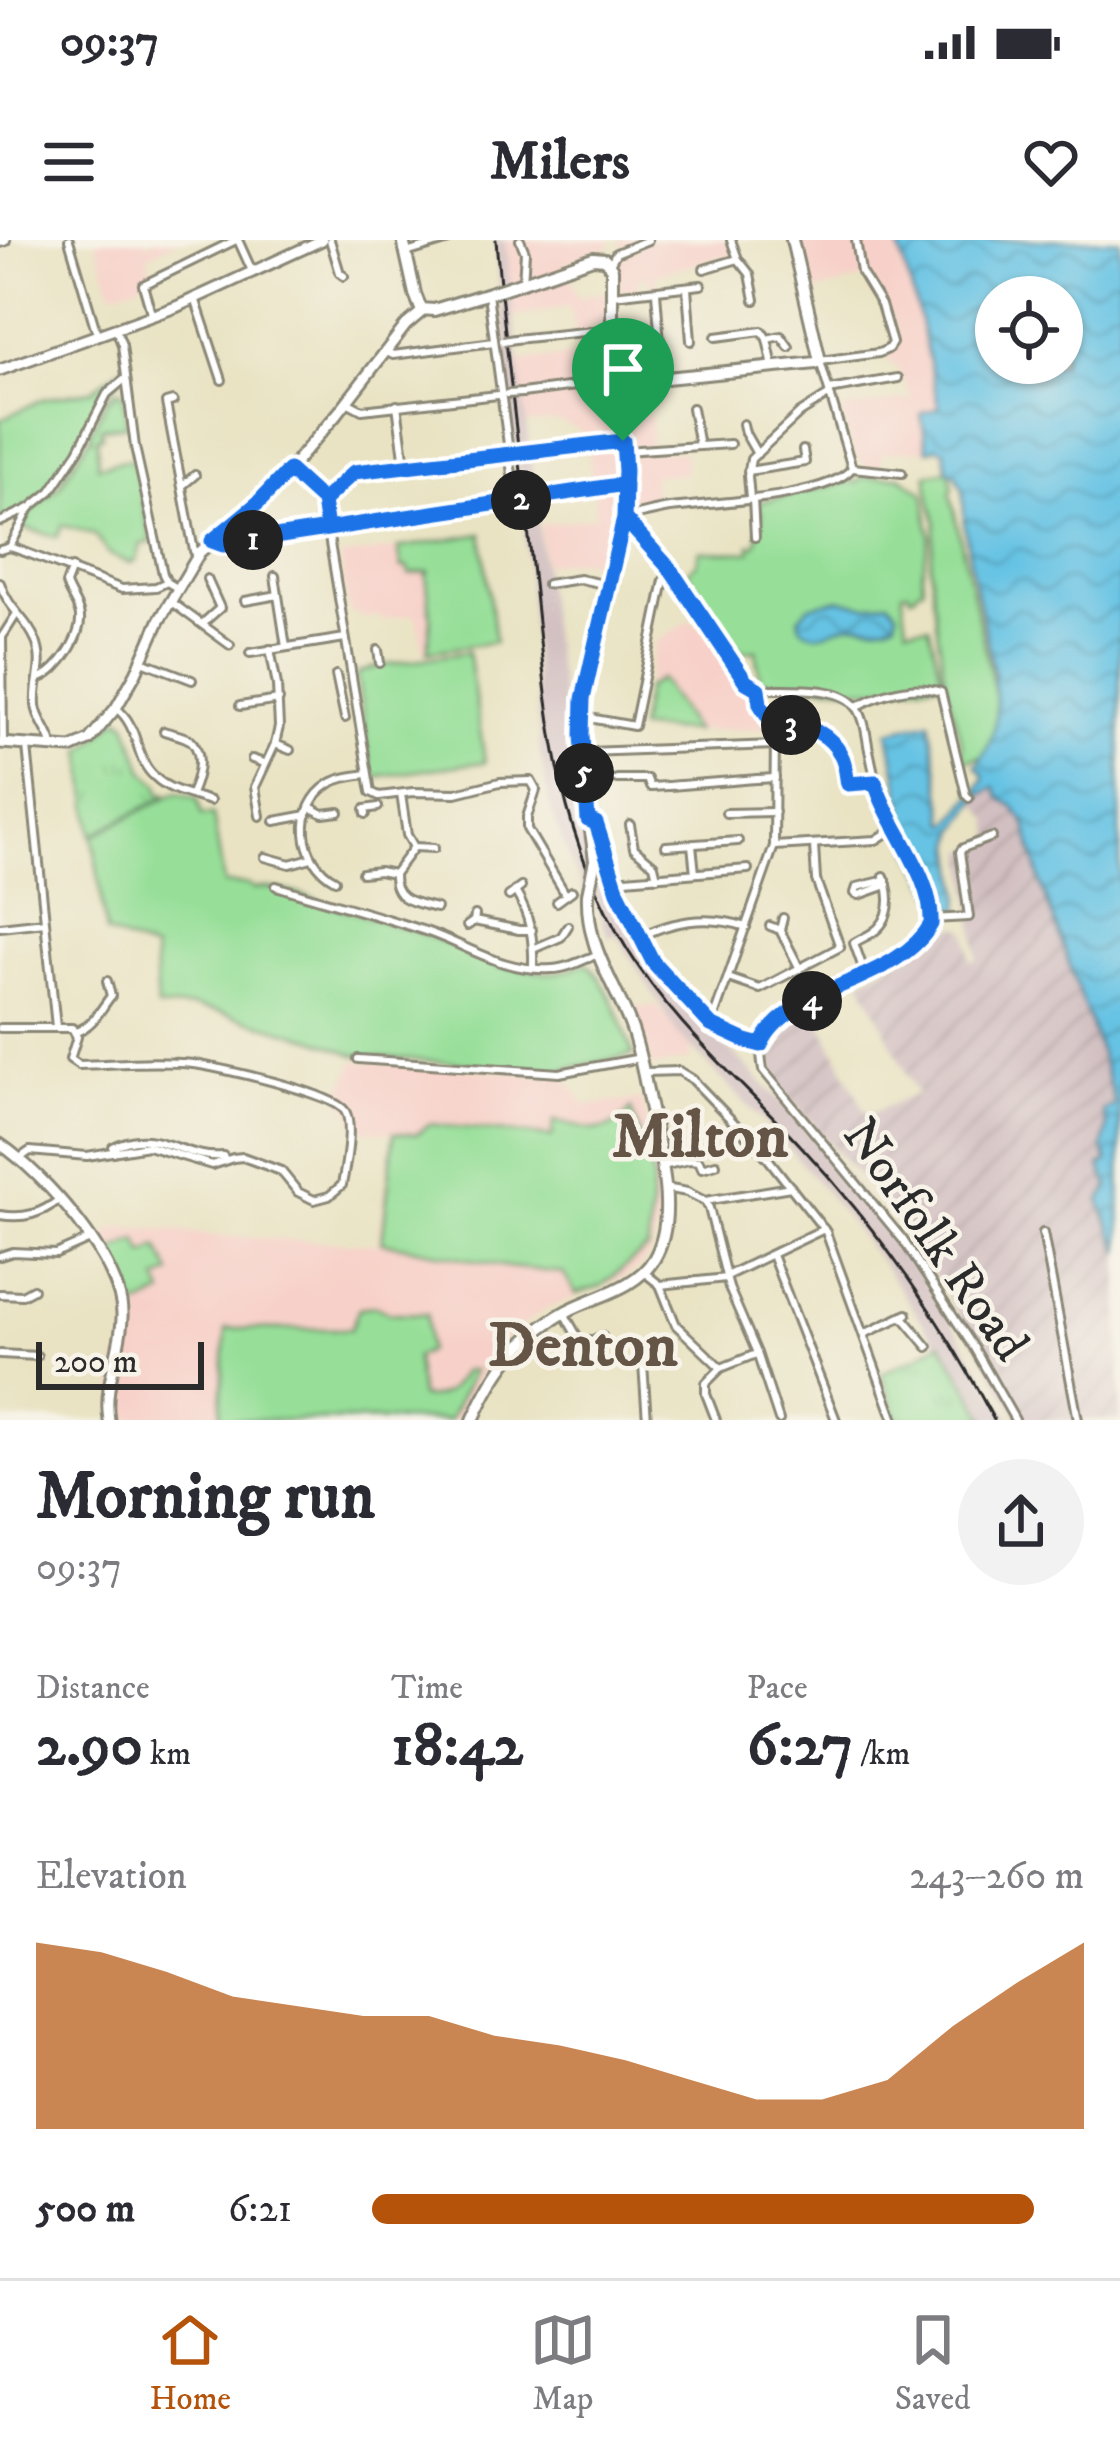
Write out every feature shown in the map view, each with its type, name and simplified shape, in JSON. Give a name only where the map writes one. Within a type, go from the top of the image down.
[{"type":"main road","points":[[636,381],[826,364],[792,240]]},
{"type":"main road","points":[[404,247],[420,306],[434,310],[590,259],[612,260],[610,382],[624,446],[624,518],[582,716],[584,780],[595,860],[588,918],[596,955],[629,1022],[640,1058],[665,1188],[662,1236],[644,1272],[564,1313],[522,1343],[488,1385],[472,1420]]},
{"type":"main road","points":[[614,344],[636,381]]},
{"type":"main road","points":[[620,412],[636,381]]},
{"type":"street","points":[[69,240],[98,337]]},
{"type":"street","points":[[152,316],[143,285],[237,240],[252,271]]},
{"type":"street","points":[[0,370],[195,298],[298,245],[326,240],[344,276]]},
{"type":"street","points":[[404,247],[449,240]]},
{"type":"street","points":[[519,527],[498,342],[505,288],[525,254],[520,240]]},
{"type":"street","points":[[612,260],[648,240]]},
{"type":"street","points":[[731,240],[749,272],[755,300]]},
{"type":"street","points":[[588,820],[596,823],[613,880],[656,965],[711,1025],[746,1041],[761,1045],[766,1032],[784,1016],[865,974],[926,933],[932,919],[925,890],[882,804],[856,707],[830,692],[750,687],[670,569],[624,518],[666,508],[803,491],[836,482],[849,473],[852,460],[829,392],[826,364],[883,352],[892,343],[884,314],[861,272],[856,240]]},
{"type":"street","points":[[704,269],[738,259]]},
{"type":"street","points":[[613,295],[701,285]]},
{"type":"street","points":[[687,287],[692,341]]},
{"type":"street","points":[[656,292],[661,343]]},
{"type":"street","points":[[195,298],[222,380]]},
{"type":"street","points":[[30,508],[5,549],[126,590],[172,585],[198,554],[289,470],[420,306]]},
{"type":"street","points":[[386,351],[393,355],[614,328]]},
{"type":"street","points":[[16,615],[2,637],[2,743],[71,748],[85,743],[116,709],[170,601],[172,585],[136,455],[116,329]]},
{"type":"street","points":[[767,339],[782,332],[789,347]]},
{"type":"street","points":[[716,337],[765,334],[773,367]]},
{"type":"street","points":[[754,537],[748,471],[752,459],[800,412],[829,392],[898,377]]},
{"type":"street","points":[[0,522],[30,508],[58,483],[107,394],[126,378]]},
{"type":"street","points":[[346,402],[360,410],[610,382]]},
{"type":"street","points":[[173,401],[166,404],[198,554]]},
{"type":"street","points":[[397,405],[405,464]]},
{"type":"street","points":[[692,408],[700,448]]},
{"type":"street","points":[[742,431],[757,454]]},
{"type":"street","points":[[323,501],[351,472],[405,464],[624,446],[730,444]]},
{"type":"street","points":[[748,471],[805,462],[803,450]]},
{"type":"street","points":[[852,468],[902,473]]},
{"type":"street","points":[[289,470],[323,501],[373,794],[371,810]]},
{"type":"street","points":[[182,487],[195,475]]},
{"type":"street","points":[[212,541],[223,545],[625,484]]},
{"type":"street","points":[[40,678],[53,671],[77,638],[79,610],[65,584],[72,568]]},
{"type":"street","points":[[582,716],[634,726],[670,569]]},
{"type":"street","points":[[274,576],[286,646]]},
{"type":"street","points":[[547,584],[580,579],[608,585]]},
{"type":"street","points":[[202,624],[220,608],[207,580]]},
{"type":"street","points":[[0,583],[5,598],[35,639],[40,663],[36,706],[53,748]]},
{"type":"street","points":[[245,601],[278,596]]},
{"type":"street","points":[[170,601],[230,645]]},
{"type":"street","points":[[250,653],[345,638]]},
{"type":"street","points":[[260,817],[255,787],[279,727],[270,649]]},
{"type":"street","points":[[378,650],[380,663]]},
{"type":"street","points":[[142,661],[190,680]]},
{"type":"street","points":[[336,674],[345,718]]},
{"type":"street","points":[[338,690],[353,688]]},
{"type":"street","points":[[856,707],[892,692],[915,688],[941,692],[969,798]]},
{"type":"street","points":[[711,1025],[774,846],[774,726],[760,704],[758,689]]},
{"type":"street","points":[[239,706],[278,700]]},
{"type":"street","points":[[342,704],[355,702]]},
{"type":"street","points":[[116,709],[130,721],[152,775],[210,801]]},
{"type":"street","points":[[774,726],[815,730],[841,754],[848,784],[875,782]]},
{"type":"street","points":[[168,735],[194,744],[199,770],[191,794]]},
{"type":"street","points":[[275,744],[290,750]]},
{"type":"street","points":[[583,752],[775,745]]},
{"type":"street","points":[[27,747],[56,1027]]},
{"type":"street","points":[[252,758],[264,763]]},
{"type":"street","points":[[335,880],[322,873],[311,858],[305,832],[309,811],[316,796],[337,779],[367,774]]},
{"type":"street","points":[[584,780],[647,779],[650,787],[776,778]]},
{"type":"street","points":[[373,794],[457,793],[524,779],[533,782],[536,790],[526,830],[569,893],[557,902]]},
{"type":"street","points":[[401,794],[406,833],[414,848]]},
{"type":"street","points":[[275,821],[309,811],[339,812]]},
{"type":"street","points":[[730,815],[775,812]]},
{"type":"street","points":[[630,825],[634,848],[654,864],[657,877]]},
{"type":"street","points":[[774,846],[878,840],[895,828]]},
{"type":"street","points":[[932,919],[970,917],[961,852],[992,837]]},
{"type":"street","points":[[666,846],[738,842]]},
{"type":"street","points":[[692,844],[694,873]]},
{"type":"street","points":[[728,978],[760,988],[840,947],[816,880],[814,845]]},
{"type":"street","points":[[414,848],[434,848]]},
{"type":"street","points":[[414,848],[394,874],[394,886],[400,896],[436,908]]},
{"type":"street","points":[[265,857],[290,863],[311,858]]},
{"type":"street","points":[[613,880],[748,869]]},
{"type":"street","points":[[366,870],[394,874]]},
{"type":"street","points":[[865,974],[854,943],[874,932],[884,919],[889,905],[886,880]]},
{"type":"street","points":[[276,886],[433,934],[486,958],[551,970],[596,955]]},
{"type":"street","points":[[515,891],[527,909],[532,930],[528,966]]},
{"type":"street","points":[[780,930],[783,918]]},
{"type":"street","points":[[640,937],[667,924],[723,920],[746,927]]},
{"type":"street","points":[[472,921],[532,930]]},
{"type":"street","points":[[0,927],[45,922]]},
{"type":"street","points":[[533,949],[561,937],[568,926]]},
{"type":"street","points":[[770,926],[780,930],[800,969]]},
{"type":"street","points":[[60,1062],[69,1056],[76,1035],[112,999],[107,982]]},
{"type":"street","points":[[0,1028],[70,1027],[76,1035]]},
{"type":"street","name":"Norfolk Road","points":[[761,1045],[764,1070],[772,1083],[903,1240],[1015,1420]]},
{"type":"street","points":[[20,1158],[30,1151],[80,1156],[148,1146],[204,1164],[243,1157],[277,1169],[311,1199],[322,1199],[342,1184],[350,1127],[344,1108],[334,1101],[193,1064],[79,1065],[69,1056]]},
{"type":"street","points":[[358,1059],[559,1073],[640,1058]]},
{"type":"street","points":[[643,1072],[686,1073],[759,1148],[824,1228],[894,1420]]},
{"type":"street","points":[[0,1144],[60,1199],[116,1284],[122,1316],[106,1396],[109,1420]]},
{"type":"street","points":[[662,1166],[692,1160],[702,1168],[716,1164]]},
{"type":"street","points":[[665,1188],[705,1201],[791,1187]]},
{"type":"street","points":[[0,1215],[45,1211],[60,1199]]},
{"type":"street","points":[[705,1201],[726,1277],[779,1420]]},
{"type":"street","points":[[660,1285],[726,1277],[824,1228]]},
{"type":"street","points":[[1043,1233],[1078,1420]]},
{"type":"street","points":[[0,1256],[13,1252],[54,1255],[90,1239]]},
{"type":"street","points":[[772,1255],[836,1420]]},
{"type":"street","points":[[644,1272],[660,1285],[678,1327],[721,1368]]},
{"type":"street","points":[[0,1294],[23,1295],[33,1289]]},
{"type":"street","points":[[564,1313],[582,1345],[602,1336]]},
{"type":"street","points":[[864,1334],[905,1316],[928,1346]]},
{"type":"street","points":[[647,1420],[642,1350],[650,1346]]},
{"type":"street","points":[[712,1419],[705,1384],[721,1368],[757,1353]]},
{"type":"street","points":[[0,1354],[37,1356]]},
{"type":"shaded area","points":[[95,240],[144,240],[146,244],[179,240],[147,256],[152,277],[112,292]]},
{"type":"shaded area","points":[[494,240],[505,240],[551,633],[585,829],[598,872],[650,963],[809,1130],[896,1238],[1012,1420],[982,1420],[937,1343],[828,1195],[782,1140],[677,1033],[617,935],[608,936],[593,897],[583,889],[569,859],[550,808],[540,753],[524,526],[501,346],[506,345]]},
{"type":"shaded area","points":[[505,240],[611,240],[609,248],[566,262],[578,297],[606,291],[607,322],[587,326],[587,335],[608,334],[617,410],[652,415],[650,452],[684,452],[685,474],[652,475],[655,501],[618,507],[607,564],[580,559],[544,564],[540,525],[596,516],[589,452],[581,431],[557,421],[526,424],[518,361],[581,356],[569,306],[513,318]]},
{"type":"shaded area","points":[[620,240],[729,240],[733,254],[656,274],[657,287],[651,288],[648,276],[638,279],[638,290],[619,290],[618,256],[640,247],[639,242],[621,247]]},
{"type":"shaded area","points":[[799,240],[897,240],[939,409],[926,437],[927,450],[881,453],[881,470],[855,458],[841,410],[912,398],[897,368],[884,356],[900,335],[870,277],[808,294]]},
{"type":"shaded area","points":[[482,534],[495,642],[424,653],[415,614],[381,620],[380,615],[362,619],[358,613],[351,614],[340,557]]},
{"type":"shaded area","points":[[690,620],[706,632],[768,728],[638,729],[656,642]]},
{"type":"shaded area","points":[[994,787],[1026,824],[1040,881],[1115,1106],[1104,1119],[1103,1148],[1109,1162],[1100,1167],[1109,1188],[1100,1201],[1120,1254],[1120,1420],[1020,1420],[879,1193],[780,1089],[768,1066],[773,1033],[812,1005],[867,1115],[917,1094],[861,980],[911,954],[936,931],[960,926],[967,932],[971,961],[978,960],[965,851],[992,840],[990,820],[976,802]]},
{"type":"shaded area","points":[[628,1006],[658,1006],[691,1049],[690,1060],[652,1067]]},
{"type":"shaded area","points":[[355,1061],[565,1077],[585,1105],[642,1099],[659,1180],[660,1217],[651,1252],[624,1277],[546,1309],[511,1333],[481,1373],[457,1420],[119,1420],[115,1371],[128,1328],[127,1296],[98,1238],[117,1227],[378,1244],[392,1133],[358,1129],[349,1108],[337,1099]]},
{"type":"green space","points":[[120,369],[119,380],[98,406],[59,478],[37,500],[0,521],[0,420],[43,399],[92,390]]},
{"type":"green space","points":[[118,390],[123,392],[127,425],[101,428],[98,466],[131,459],[139,481],[151,543],[141,544],[137,560],[130,563],[109,554],[94,534],[62,525],[57,537],[22,528],[33,509],[60,486],[91,439],[108,399]]},
{"type":"green space","points":[[949,470],[997,702],[994,732],[983,756],[963,761],[945,681],[930,567],[936,522],[927,474]]},
{"type":"green space","points":[[900,476],[924,493],[930,536],[923,587],[910,596],[909,591],[902,592],[907,627],[929,626],[943,682],[874,689],[760,681],[756,650],[741,652],[687,572],[697,563],[700,551],[751,552],[762,515],[760,502],[858,483],[860,478]]},
{"type":"green space","points":[[482,534],[495,642],[428,652],[431,618],[426,574],[430,571],[410,574],[408,567],[402,568],[398,548]]},
{"type":"green space","points":[[468,652],[485,762],[372,777],[359,673]]},
{"type":"green space","points":[[660,679],[694,731],[638,729],[646,688]]},
{"type":"green space","points":[[120,718],[127,723],[144,771],[168,795],[92,835],[83,750]]},
{"type":"green space","points":[[177,792],[197,798],[202,815],[213,815],[224,884],[300,894],[435,939],[497,967],[552,973],[587,963],[609,994],[633,1055],[555,1071],[356,1055],[220,1012],[157,1008],[154,951],[106,933],[93,836]]},
{"type":"green space","points":[[631,1110],[653,1176],[648,1248],[600,1287],[576,1294],[563,1273],[382,1242],[394,1133],[417,1134],[429,1124],[552,1137],[554,1121],[604,1129]]},
{"type":"green space","points":[[137,1240],[144,1254],[158,1247],[171,1273],[158,1280],[164,1294],[137,1307],[110,1253]]},
{"type":"green space","points":[[376,1306],[389,1313],[427,1314],[428,1351],[415,1357],[420,1397],[441,1395],[463,1371],[473,1371],[449,1420],[220,1420],[226,1329],[351,1329],[359,1308]]},
{"type":"green space","points":[[941,1342],[987,1420],[898,1420],[882,1373]]},
{"type":"water","points":[[897,240],[1120,240],[1120,1253],[1100,1201],[1109,1188],[1100,1166],[1108,1162],[1103,1148],[1107,1127],[1103,1111],[1115,1105],[1040,881],[1026,824],[995,787],[979,796],[954,844],[960,910],[954,911],[949,901],[939,903],[910,847],[889,731],[930,721],[946,822],[950,823],[984,780],[976,766],[988,746],[996,714],[995,677],[971,566],[963,490],[956,475],[947,470],[945,450],[937,446],[927,450],[921,414],[939,408]]},
{"type":"water","points":[[840,599],[867,606],[888,601],[897,611],[896,620],[884,625],[847,625],[818,634],[800,626],[799,618],[808,606]]},
{"type":"railway","points":[[496,240],[548,709],[567,806],[601,902],[665,1002],[801,1146],[882,1242],[953,1347],[994,1420]]},
{"type":"district","name":"Milton","points":[[700,1138]]},
{"type":"district","name":"Denton","points":[[583,1347]]},
{"type":"route","points":[[623,441],[354,472],[323,501],[327,529],[223,545],[212,541],[289,470],[323,501],[327,529],[625,484],[624,518],[670,569],[746,682],[758,689],[760,704],[774,726],[815,730],[841,754],[848,784],[875,782],[922,883],[932,916],[926,933],[914,945],[784,1016],[766,1032],[761,1045],[711,1025],[654,963],[618,892],[596,823],[588,820],[583,699],[624,518],[625,511],[625,497],[625,484],[625,471],[623,441]]}]
